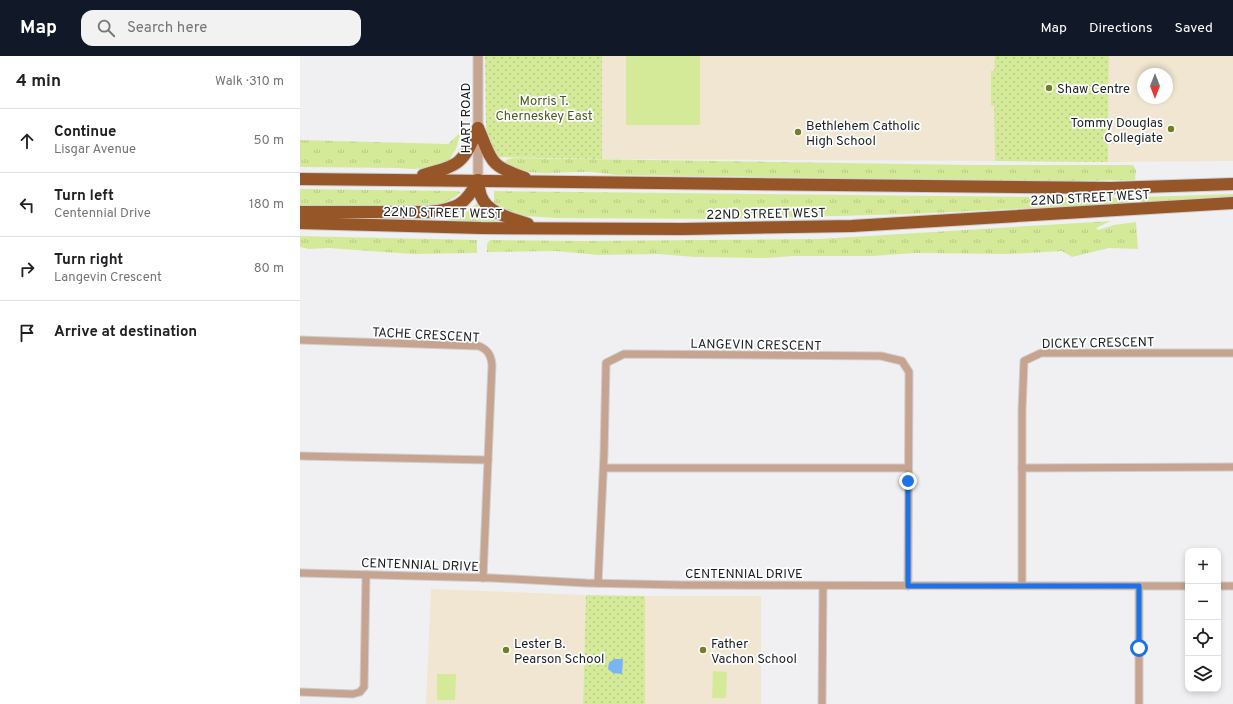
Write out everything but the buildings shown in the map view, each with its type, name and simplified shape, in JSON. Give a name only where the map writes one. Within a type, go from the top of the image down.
[{"type":"highway","points":[[409,180],[440,171],[458,163],[468,151],[478,128]]},
{"type":"highway","points":[[478,128],[488,152],[493,162],[497,166],[535,182]]},
{"type":"highway","name":"22ND STREET WEST","points":[[300,179],[1103,188],[1233,184]]},
{"type":"highway","points":[[300,212],[429,212],[445,210],[464,201],[471,194],[478,180]]},
{"type":"highway","points":[[478,180],[480,194],[490,208],[508,218],[538,228]]},
{"type":"highway","name":"22ND STREET WEST","points":[[300,222],[538,228],[683,229],[852,226],[1233,203]]},
{"type":"street","name":"HART ROAD","points":[[478,56],[478,180]]},
{"type":"street","name":"TACHE CRESCENT","points":[[300,340],[478,346],[484,348],[489,353],[492,359],[492,365],[483,578]]},
{"type":"street","name":"DICKEY CRESCENT","points":[[1022,585],[1022,412],[1024,361],[1041,353],[1233,353]]},
{"type":"street","name":"LANGEVIN CRESCENT","points":[[598,583],[604,468],[606,363],[624,354],[881,356],[902,361],[909,372],[908,586]]},
{"type":"street","points":[[300,456],[488,460]]},
{"type":"street","points":[[1022,468],[1233,467]]},
{"type":"street","points":[[604,468],[908,468]]},
{"type":"street","name":"CENTENNIAL DRIVE","points":[[300,573],[682,585],[1185,586]]},
{"type":"street","points":[[300,692],[353,694],[360,692],[364,687],[366,574]]},
{"type":"street","points":[[822,704],[823,586]]},
{"type":"street","points":[[1139,586],[1139,704]]},
{"type":"street","points":[[1221,586],[1233,586]]},
{"type":"shaded area","name":"Bethlehem Catholic High School","points":[[602,56],[995,56],[994,72],[991,71],[992,106],[994,106],[995,161],[602,159]]},
{"type":"shaded area","name":"Tommy Douglas Collegiate","points":[[1109,56],[1233,56],[1233,161],[1108,162]]},
{"type":"shaded area","name":"Lester B. Pearson School","points":[[431,589],[586,595],[583,704],[426,704]]},
{"type":"shaded area","name":"Father Vachon School","points":[[645,596],[761,596],[761,704],[645,704]]},
{"type":"green space","name":"Morris T. Cherneskey East","points":[[485,56],[602,56],[602,159],[497,157],[487,135]]},
{"type":"green space","points":[[626,56],[700,56],[700,125],[626,125]]},
{"type":"green space","name":"Shaw Centre","points":[[995,56],[1109,56],[1108,162],[995,161],[994,106],[991,105],[991,71],[994,71]]},
{"type":"green space","points":[[461,132],[456,149],[449,160],[440,167],[413,169],[300,167],[300,140],[448,144]]},
{"type":"green space","points":[[508,159],[975,165],[1133,165],[1136,170],[1135,180],[1065,181],[617,175],[590,172],[534,173],[514,168],[503,163]]},
{"type":"green space","points":[[300,189],[461,192],[438,206],[300,205]]},
{"type":"green space","points":[[494,191],[1135,198],[1135,203],[911,214],[726,219],[556,218],[526,216],[494,206]]},
{"type":"green space","points":[[1233,194],[1233,198],[1142,204],[1142,197]]},
{"type":"green space","points":[[477,203],[486,214],[497,222],[448,220],[464,214]]},
{"type":"green space","points":[[1111,221],[1096,228],[1098,230],[1114,225],[1136,222],[1138,249],[1109,248],[1072,257],[1062,251],[1010,254],[916,253],[873,256],[794,256],[767,258],[695,257],[658,254],[599,255],[555,251],[487,252],[487,244],[490,240],[583,241],[819,239]]},
{"type":"green space","points":[[300,236],[477,240],[477,253],[412,254],[328,248],[309,249],[300,247]]},
{"type":"green space","points":[[586,595],[645,596],[645,704],[583,704]]},
{"type":"green space","points":[[713,671],[727,672],[726,698],[712,698]]},
{"type":"green space","points":[[437,674],[456,674],[455,700],[437,700]]},
{"type":"water","points":[[614,659],[623,659],[622,674],[613,673],[608,669],[609,663]]},
{"type":"place","name":"Shaw Centre","points":[[1049,88]]},
{"type":"place","name":"Tommy Douglas Collegiate","points":[[1171,129]]},
{"type":"place","name":"Bethlehem Catholic High School","points":[[798,132]]},
{"type":"place","name":"Lester B. Pearson School","points":[[506,650]]},
{"type":"place","name":"Father Vachon School","points":[[703,650]]},
{"type":"route","points":[[908,481],[908,586],[1139,586],[1139,648]]}]
